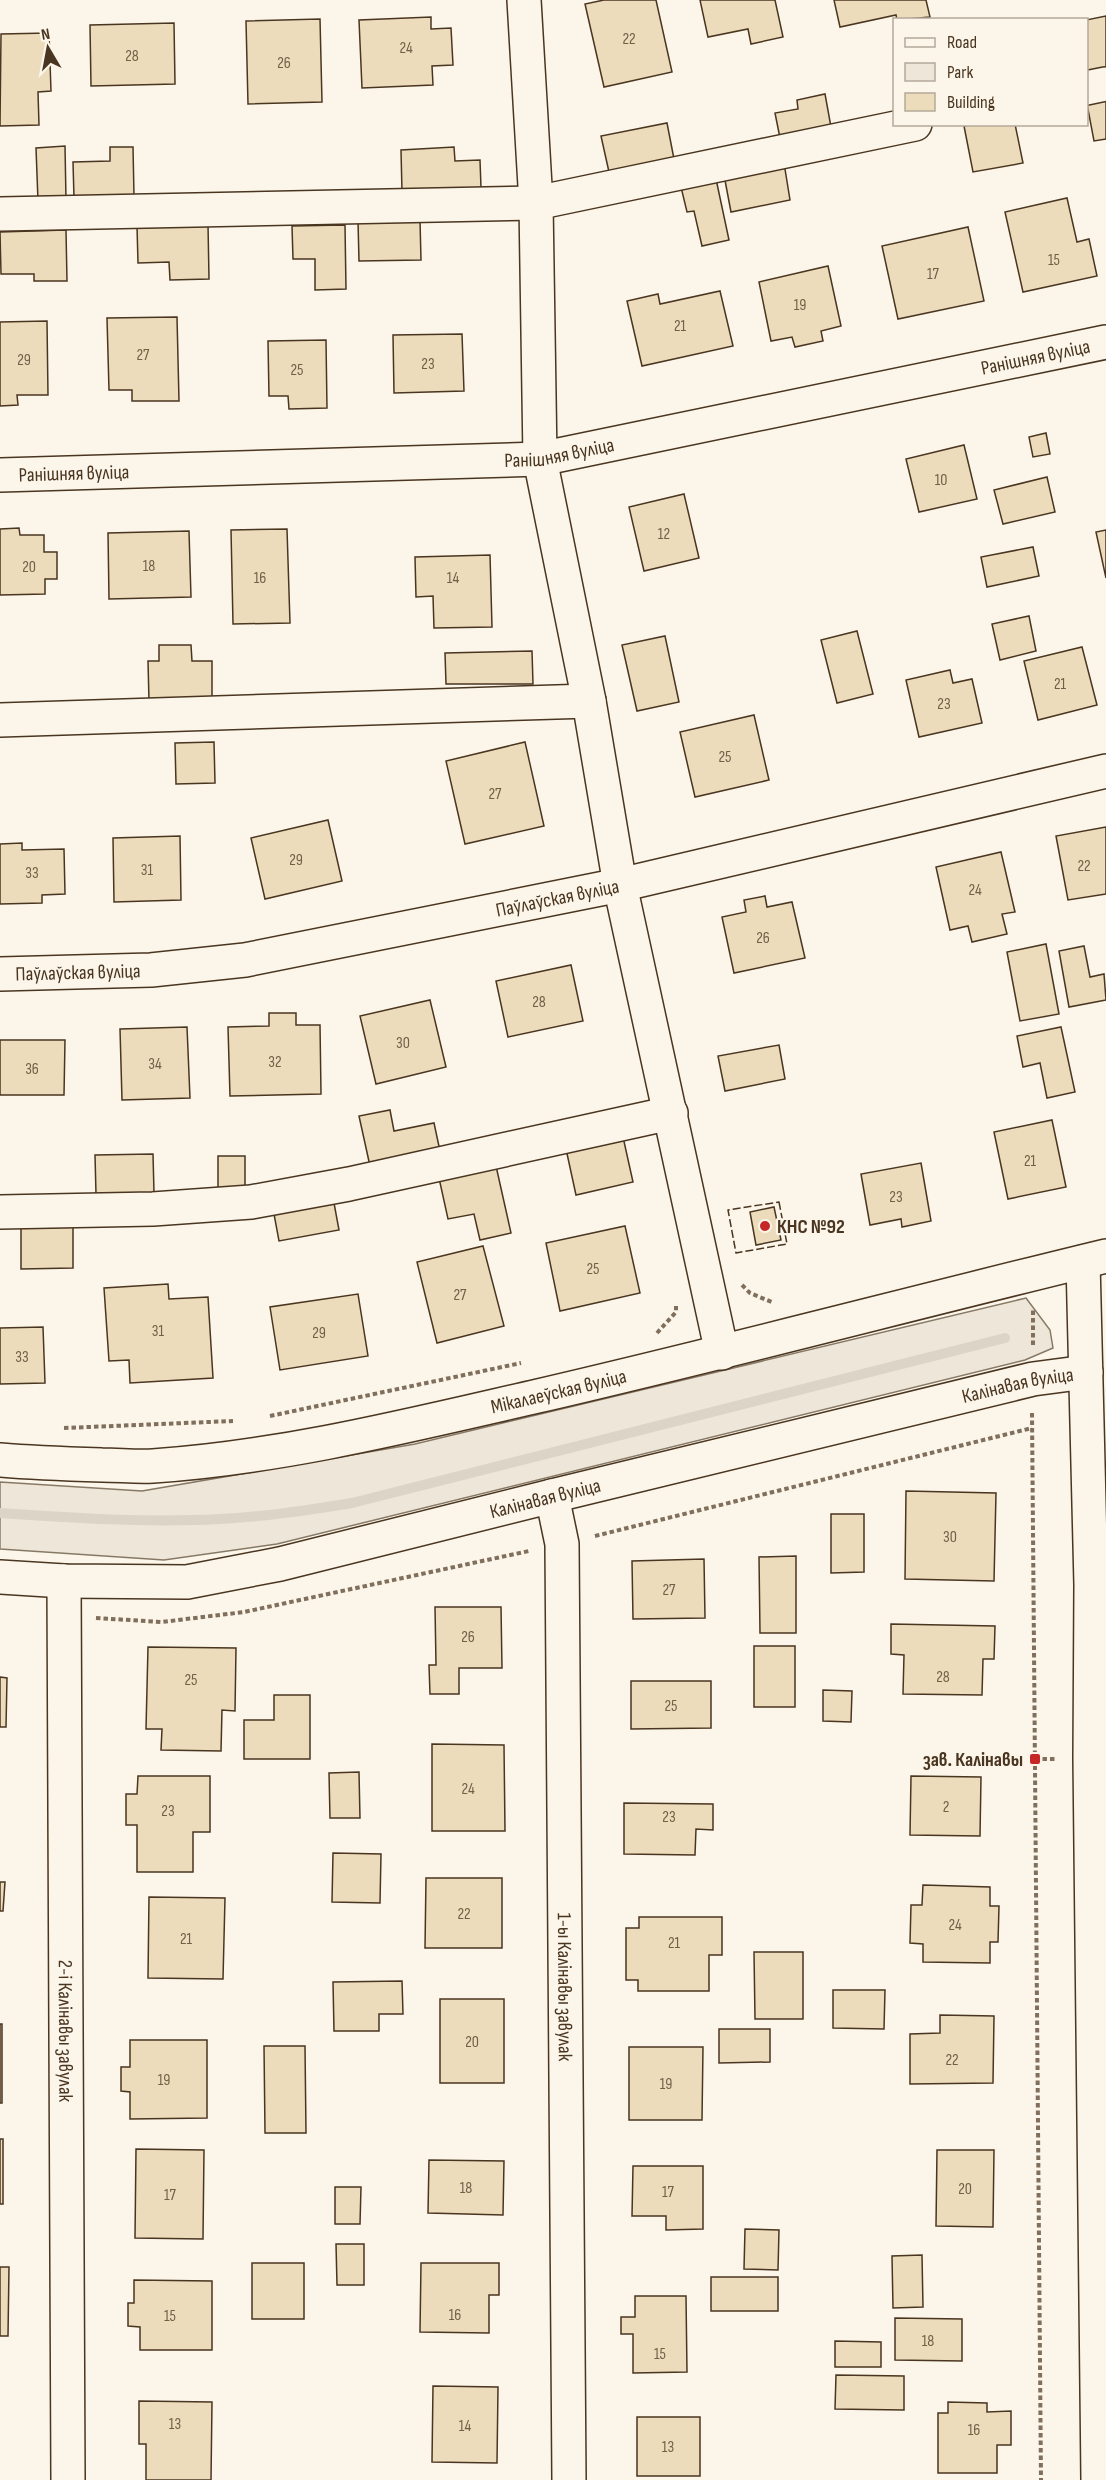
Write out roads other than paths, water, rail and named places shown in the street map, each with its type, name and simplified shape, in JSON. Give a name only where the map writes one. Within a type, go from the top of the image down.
[{"type":"street","points":[[524,0],[536,204],[540,459],[589,701],[620,885],[722,1353]]},
{"type":"street","points":[[1088,88],[1106,84]]},
{"type":"street","points":[[0,214],[536,204],[906,126]]},
{"type":"street","name":"Ранішняя вуліца","points":[[0,475],[540,459],[1106,342]]},
{"type":"street","points":[[0,720],[589,701]]},
{"type":"street","name":"Паўлаўская вуліца","points":[[0,974],[152,970],[245,960],[620,885],[1106,771]]},
{"type":"street","points":[[0,1212],[153,1209],[251,1202],[349,1184],[671,1113]]},
{"type":"street","points":[[1094,1259],[1086,1372],[1099,1585],[1090,1758],[1098,2480]]},
{"type":"street","name":"Мікалаеўская вуліца","points":[[0,1460],[149,1466],[265,1453],[403,1427],[722,1353],[1094,1259]]},
{"type":"street","name":"Калінавая вуліца","points":[[0,1577],[64,1581],[187,1582],[280,1564],[1033,1379],[1086,1372]]},
{"type":"street","name":"1-ы Калінавы завулак","points":[[552,1496],[562,1544],[569,2480]]},
{"type":"street","name":"2-і Калінавы завулак","points":[[64,1581],[68,2480]]},
{"type":"waterway","points":[[0,1513],[110,1519],[193,1520],[270,1515],[352,1503],[1005,1338]]},
{"type":"place","name":"КНС №92","points":[[765,1226]]},
{"type":"place","name":"зав. Калінавы","points":[[1035,1759]]}]
